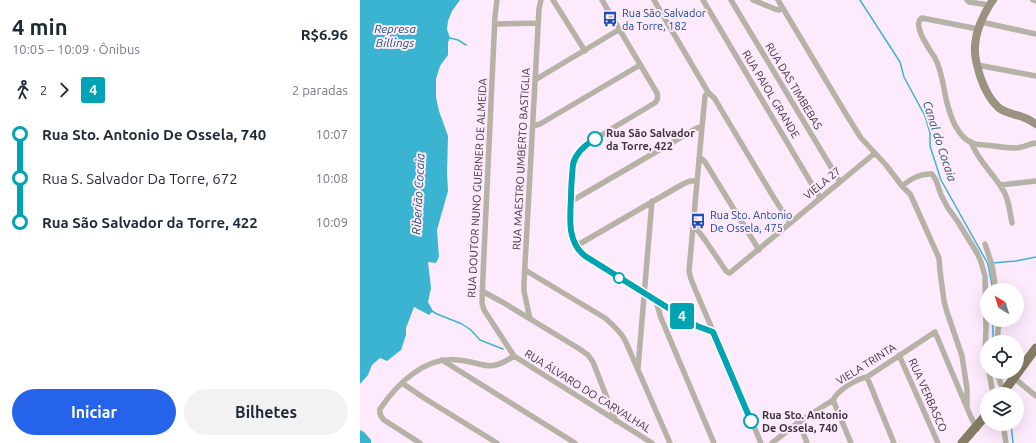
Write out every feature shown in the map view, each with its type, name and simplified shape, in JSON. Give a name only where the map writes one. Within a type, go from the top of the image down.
[{"type":"main road","points":[[991,3],[980,25],[974,50],[982,82],[985,89],[998,107],[1036,124]]},
{"type":"main road","points":[[1024,367],[1036,348]]},
{"type":"main road","points":[[1024,370],[1036,357]]},
{"type":"main road","points":[[1009,387],[1016,379]]},
{"type":"main road","points":[[968,443],[980,424]]},
{"type":"main road","points":[[962,443],[980,427]]},
{"type":"street","name":"RUA DOUTOR NUNO GUERNER DE ALMEIDA","points":[[497,0],[482,303],[485,312],[514,356]]},
{"type":"street","name":"RUA MAESTRO UMBERTO BASTIGLIA","points":[[530,319],[524,291],[532,126],[539,9],[541,0]]},
{"type":"street","points":[[553,0],[585,51]]},
{"type":"street","points":[[602,0],[658,97],[656,102],[650,107],[593,140],[578,152],[573,164],[570,202],[570,229],[573,240],[580,252],[585,256],[697,326],[713,332]]},
{"type":"street","points":[[654,0],[708,92],[715,99],[790,223]]},
{"type":"street","name":"RUA PAIOL GRANDE","points":[[703,0],[820,198]]},
{"type":"street","name":"RUA DAS TIMBEBAS","points":[[731,0],[840,182]]},
{"type":"street","points":[[753,0],[775,9],[779,10],[783,8]]},
{"type":"street","points":[[778,0],[861,138],[886,165],[910,195],[939,258],[944,301],[962,356],[967,389],[967,407],[977,429]]},
{"type":"street","points":[[967,0],[969,2],[991,3]]},
{"type":"street","points":[[1036,34],[922,18],[919,21],[922,38],[941,72],[954,123],[962,135],[971,142],[983,145],[1015,148],[1036,143]]},
{"type":"street","points":[[495,24],[538,24]]},
{"type":"street","points":[[535,80],[620,29]]},
{"type":"street","points":[[532,126],[540,124],[640,65]]},
{"type":"street","points":[[977,65],[1036,76]]},
{"type":"street","points":[[708,92],[705,96],[693,224],[690,275],[761,443]]},
{"type":"street","points":[[570,202],[696,128],[702,127]]},
{"type":"street","points":[[971,142],[980,160],[1004,190],[1012,223]]},
{"type":"street","name":"VIELA 27","points":[[693,224],[726,271],[729,273],[759,250],[875,153]]},
{"type":"street","points":[[699,158],[705,162],[759,250]]},
{"type":"street","points":[[902,186],[925,174],[930,173],[934,175],[948,208],[982,262],[985,276],[986,335]]},
{"type":"street","points":[[576,246],[683,184],[697,180]]},
{"type":"street","points":[[1000,184],[1036,181]]},
{"type":"street","points":[[638,370],[652,201]]},
{"type":"street","points":[[985,244],[992,265],[995,283]]},
{"type":"street","points":[[525,270],[613,324],[625,340],[670,443]]},
{"type":"street","points":[[482,291],[578,348],[590,358],[593,362],[616,421]]},
{"type":"street","points":[[656,301],[659,312],[714,443]]},
{"type":"street","name":"VIELA TRINTA","points":[[772,443],[798,422],[833,400],[842,390],[862,378],[867,377],[933,332],[936,334],[967,407]]},
{"type":"street","name":"RUA VERBASCO","points":[[899,355],[938,443]]},
{"type":"street","points":[[420,443],[384,420],[380,414],[380,409],[402,383],[429,364],[442,360],[457,360],[492,366],[502,364],[514,356]]},
{"type":"street","name":"RUA ÁLVARO DO CARVALHAL","points":[[514,356],[652,443]]},
{"type":"street","points":[[442,360],[575,443]]},
{"type":"street","points":[[867,377],[894,443]]},
{"type":"street","points":[[1016,379],[1036,396]]},
{"type":"street","points":[[402,383],[418,395],[497,443]]},
{"type":"street","points":[[833,400],[851,443]]},
{"type":"street","points":[[798,422],[807,443]]},
{"type":"street","points":[[1004,431],[1006,443]]},
{"type":"water","points":[[360,0],[460,0],[452,11],[448,21],[447,29],[450,38],[448,42],[448,55],[440,66],[436,79],[436,97],[439,111],[448,136],[448,191],[437,230],[439,257],[436,263],[428,262],[431,288],[428,302],[433,311],[429,315],[414,307],[406,328],[406,335],[401,350],[387,361],[380,358],[372,365],[368,375],[360,384]]},
{"type":"water","points":[[360,430],[364,432],[371,440],[371,443],[360,443]]},
{"type":"waterway","name":"Canal do Cocaia","points":[[860,0],[900,62],[904,77],[925,116],[930,133],[930,146],[941,180],[988,264],[992,283]]},
{"type":"waterway","points":[[450,38],[458,40],[466,45]]},
{"type":"waterway","points":[[992,263],[1016,261],[1036,257]]},
{"type":"waterway","points":[[432,311],[462,324],[471,330],[480,340],[503,349]]},
{"type":"waterway","name":"Canal do Cocaia","points":[[993,327],[993,335]]},
{"type":"waterway","points":[[1012,431],[1013,443]]},
{"type":"bus line","name":"4","points":[[595,139],[578,152],[573,164],[570,229],[576,246],[585,256],[656,301],[697,326],[713,332],[751,421]]},
{"type":"place","name":"Rua São Salvador da Torre, 182","points":[[610,19]]},
{"type":"place","name":"Rua São Salvador da Torre, 422","points":[[595,139]]},
{"type":"place","name":"Rua Sto. Antonio De Ossela, 475","points":[[698,221]]},
{"type":"place","name":"Rua Sto. Antonio De Ossela, 740","points":[[751,421]]},
{"type":"water label","name":"Represa Billings","points":[[395,35]]},
{"type":"water label","name":"Riberião Cocaia","points":[[418,194]]}]
